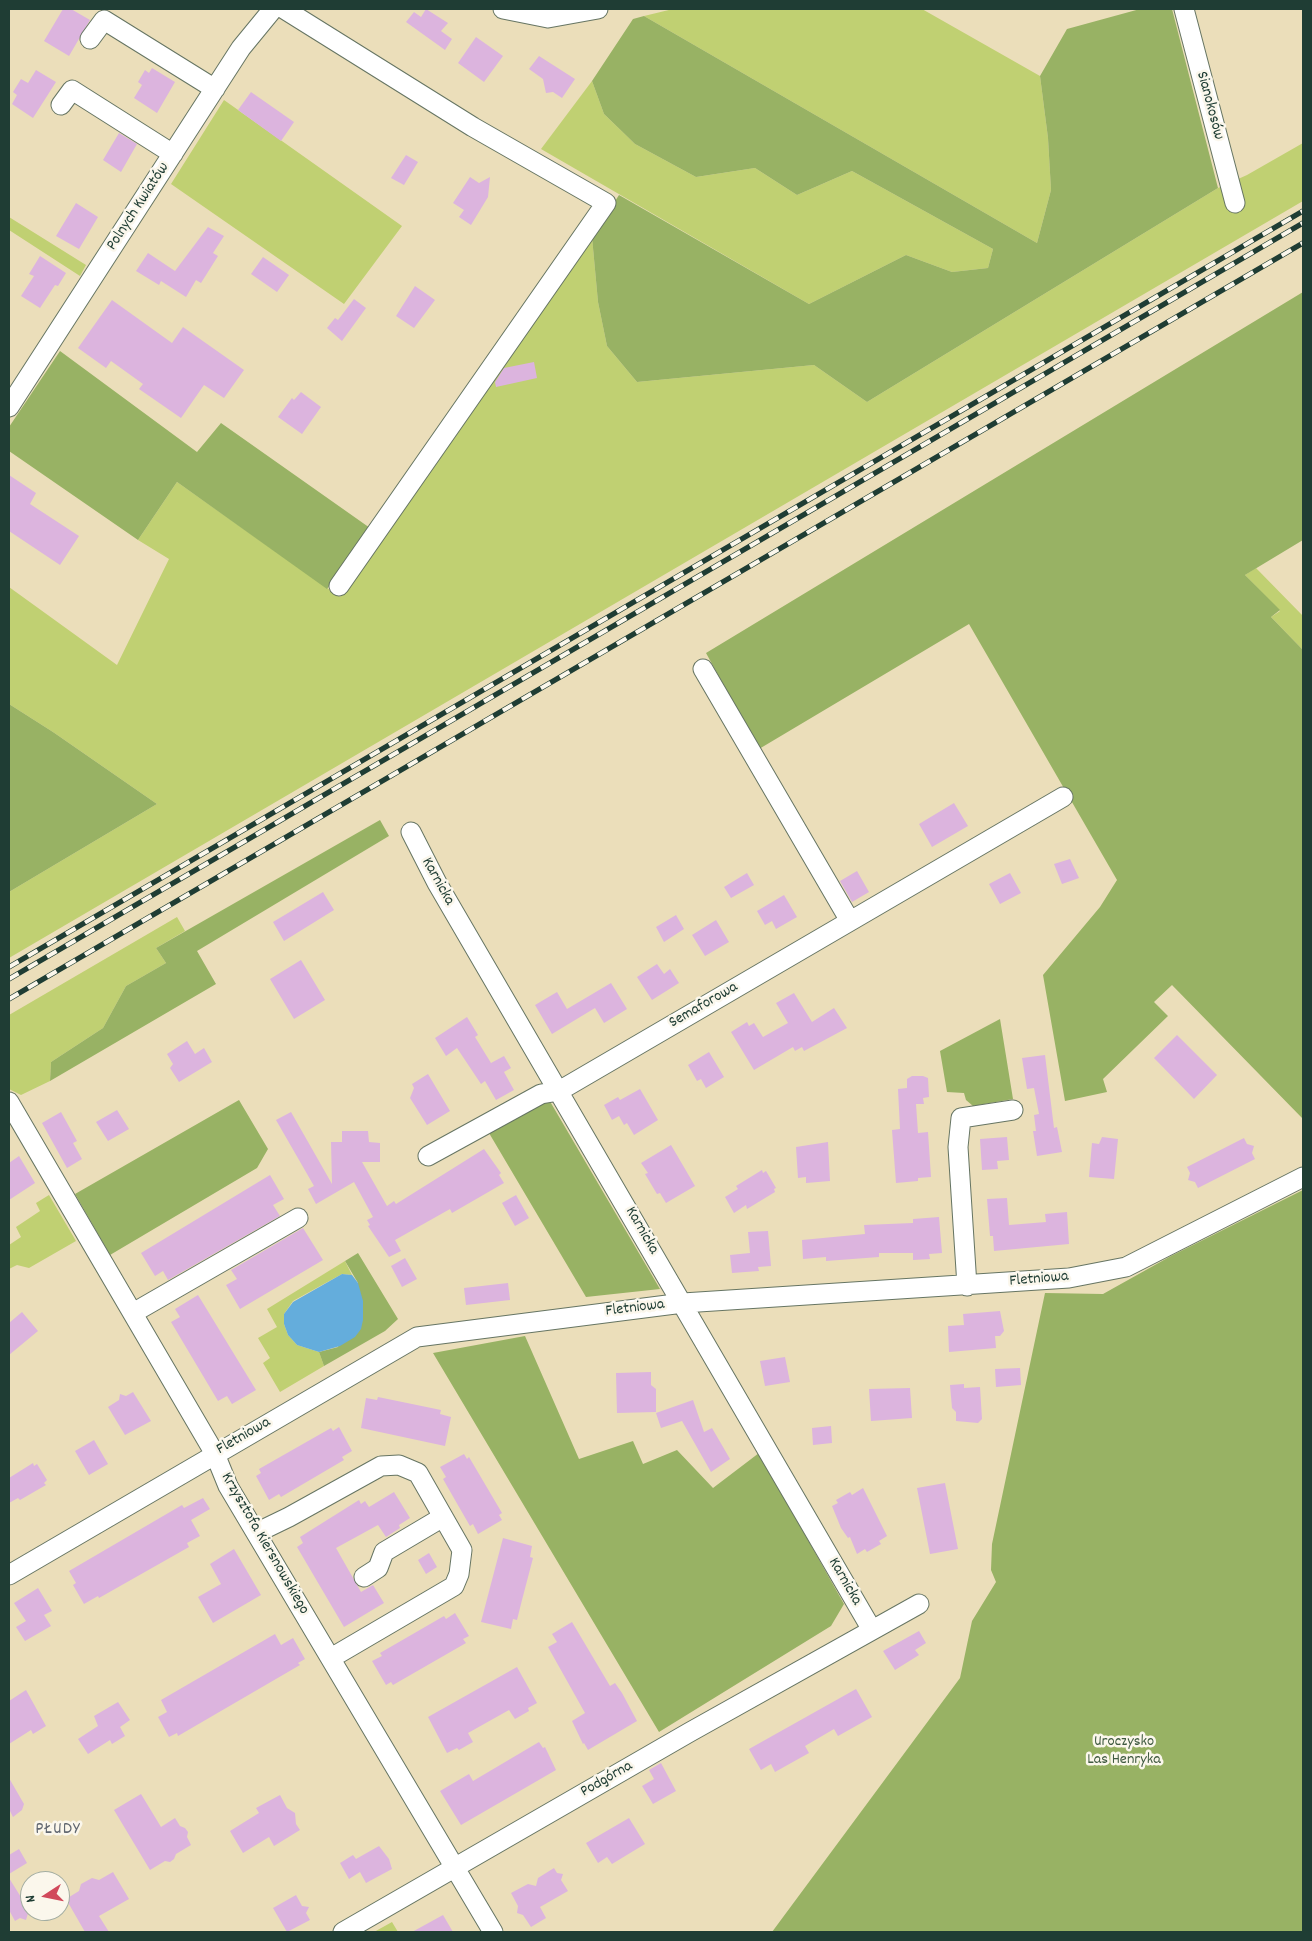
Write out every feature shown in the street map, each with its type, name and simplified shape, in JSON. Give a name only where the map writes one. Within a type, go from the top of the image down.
[{"type":"street","name":"Polnych Kwiatów","points":[[9,407],[241,48],[273,9]]},
{"type":"street","points":[[284,9],[473,127],[606,203],[339,586]]},
{"type":"street","points":[[503,9],[548,18],[598,9]]},
{"type":"street","name":"Sianokosów","points":[[1184,9],[1235,203]]},
{"type":"street","points":[[90,40],[104,20],[215,89]]},
{"type":"street","points":[[61,105],[72,90],[173,154]]},
{"type":"street","points":[[703,670],[850,921]]},
{"type":"street","name":"Semaforowa","points":[[428,1156],[541,1094],[559,1091],[1062,797]]},
{"type":"street","name":"Karnicka","points":[[411,832],[437,883],[872,1630]]},
{"type":"street","name":"Krzysztofa Kiersnowskiego","points":[[9,1102],[214,1454],[228,1486],[456,1866],[493,1932]]},
{"type":"street","points":[[967,1286],[958,1147],[961,1118],[1013,1110]]},
{"type":"street","name":"Fletniowa","points":[[9,1575],[417,1337],[683,1303],[1069,1278],[1126,1267],[1303,1177]]},
{"type":"street","points":[[133,1313],[298,1218]]},
{"type":"street","points":[[256,1533],[381,1466],[399,1465],[418,1473],[462,1550],[459,1574],[454,1586],[331,1658]]},
{"type":"street","points":[[364,1577],[378,1568],[384,1552],[444,1517]]},
{"type":"street","name":"Podgórna","points":[[344,1932],[456,1866],[919,1604]]},
{"type":"green space","points":[[673,9],[922,9],[1040,76],[1048,138],[1051,190],[1037,243],[644,16]]},
{"type":"green space","points":[[1140,9],[1172,9],[1218,188],[867,402],[814,365],[637,382],[607,346],[598,302],[592,237],[619,195],[809,304],[906,255],[952,272],[988,268],[993,249],[852,171],[797,195],[755,168],[696,177],[635,144],[604,114],[592,81],[633,19],[644,16],[1037,243],[1051,190],[1048,138],[1040,76],[1067,29]]},
{"type":"green space","points":[[592,81],[604,114],[635,144],[696,177],[755,168],[797,195],[852,171],[993,249],[988,268],[952,272],[906,255],[809,304],[541,149]]},
{"type":"green space","points":[[224,100],[402,226],[344,304],[171,184]]},
{"type":"green space","points":[[1303,143],[1303,201],[9,958],[9,892],[157,804],[9,704],[9,587],[117,665],[169,559],[138,540],[177,482],[340,597],[592,237],[598,302],[607,346],[637,382],[814,365],[867,402],[1218,188],[1247,175]]},
{"type":"green space","points":[[9,217],[86,265],[80,276],[9,230]]},
{"type":"green space","points":[[1303,292],[1303,540],[1245,575],[1280,610],[1271,617],[1303,650],[1303,1119],[1172,985],[1154,1002],[1168,1016],[1103,1079],[1107,1092],[1065,1101],[1043,975],[1100,907],[1117,880],[969,624],[759,749],[706,653]]},
{"type":"green space","points":[[60,351],[197,452],[221,423],[370,528],[327,589],[177,482],[138,540],[9,451],[9,427]]},
{"type":"green space","points":[[1256,568],[1303,616],[1303,650],[1271,617],[1280,611],[1245,575]]},
{"type":"green space","points":[[9,704],[157,804],[9,892]]},
{"type":"green space","points":[[380,820],[389,836],[197,951],[216,984],[50,1081],[51,1062],[103,1028],[126,986],[166,963],[156,948]]},
{"type":"green space","points":[[177,917],[185,931],[156,948],[166,963],[126,986],[103,1028],[51,1062],[50,1081],[21,1095],[9,1089],[9,1015]]},
{"type":"green space","points":[[1000,1019],[1013,1099],[973,1106],[966,1100],[964,1093],[947,1092],[940,1051]]},
{"type":"green space","points":[[548,1098],[660,1289],[586,1297],[489,1133]]},
{"type":"green space","points":[[239,1100],[268,1149],[257,1168],[110,1255],[75,1194]]},
{"type":"green space","name":"Uroczysko Las Henryka","points":[[1303,1190],[1303,1932],[772,1932],[960,1678],[972,1621],[996,1582],[991,1570],[992,1544],[1045,1293],[1103,1294],[1171,1256]]},
{"type":"green space","points":[[49,1195],[76,1241],[29,1268],[17,1265],[9,1269],[9,1245],[21,1237],[16,1227],[40,1211],[36,1203]]},
{"type":"green space","points":[[358,1253],[398,1319],[385,1331],[324,1366],[319,1352],[338,1347],[358,1283],[345,1261]]},
{"type":"green space","points":[[345,1261],[352,1275],[342,1274],[293,1301],[284,1314],[284,1324],[288,1335],[297,1345],[319,1352],[324,1366],[280,1392],[263,1363],[270,1358],[258,1338],[277,1327],[267,1309]]},
{"type":"green space","points":[[525,1336],[579,1459],[633,1441],[643,1464],[677,1450],[713,1488],[759,1453],[844,1604],[831,1626],[659,1732],[433,1353]]},
{"type":"green space","points":[[392,1922],[398,1932],[374,1932]]},
{"type":"water","points":[[342,1274],[352,1275],[358,1283],[363,1301],[361,1329],[355,1337],[340,1346],[319,1352],[297,1345],[288,1335],[284,1324],[284,1314],[293,1302]]},
{"type":"building","points":[[63,9],[71,9],[90,20],[69,56],[44,41]]},
{"type":"building","points":[[426,9],[448,23],[441,31],[452,39],[445,50],[406,22],[414,12],[421,17]]},
{"type":"building","points":[[476,37],[503,56],[484,82],[458,63]]},
{"type":"building","points":[[539,56],[575,79],[562,98],[553,92],[546,93],[543,79],[529,69]]},
{"type":"building","points":[[152,68],[175,82],[157,113],[134,98],[142,85],[138,82],[145,70],[149,73]]},
{"type":"building","points":[[36,70],[56,82],[33,118],[12,104],[17,95],[13,92],[21,79],[28,83]]},
{"type":"building","points":[[251,92],[294,122],[281,141],[238,110]]},
{"type":"building","points":[[119,133],[137,144],[121,172],[103,160]]},
{"type":"building","points":[[406,155],[418,162],[404,185],[391,178]]},
{"type":"building","points":[[470,177],[479,183],[490,177],[488,197],[471,225],[459,217],[464,210],[453,203]]},
{"type":"building","points":[[76,203],[98,217],[79,249],[56,236]]},
{"type":"building","points":[[208,227],[224,236],[213,253],[218,256],[201,283],[196,280],[186,297],[161,281],[159,285],[136,271],[148,253],[175,271]]},
{"type":"building","points":[[40,256],[66,273],[58,286],[55,285],[40,308],[21,296],[34,276],[29,274]]},
{"type":"building","points":[[263,257],[289,275],[277,292],[251,274]]},
{"type":"building","points":[[415,286],[435,300],[414,328],[396,316]]},
{"type":"building","points":[[354,299],[366,308],[342,341],[327,328],[335,318],[338,320]]},
{"type":"building","points":[[112,300],[172,343],[183,327],[244,370],[224,398],[204,385],[181,418],[139,389],[143,384],[111,361],[106,368],[78,348]]},
{"type":"building","points":[[534,362],[537,378],[496,387],[495,382],[504,368]]},
{"type":"building","points":[[301,392],[321,407],[302,434],[278,417],[292,398],[294,400]]},
{"type":"building","points":[[9,475],[36,493],[30,504],[79,536],[60,565],[9,531]]},
{"type":"building","points":[[954,803],[968,826],[932,847],[919,824]]},
{"type":"building","points":[[1070,859],[1079,878],[1062,884],[1054,864]]},
{"type":"building","points":[[857,871],[869,892],[852,902],[840,881]]},
{"type":"building","points":[[747,873],[754,885],[731,898],[724,887]]},
{"type":"building","points":[[1010,873],[1021,893],[1000,904],[989,884]]},
{"type":"building","points":[[323,892],[334,910],[284,941],[273,922]]},
{"type":"building","points":[[784,895],[797,917],[776,929],[772,921],[765,925],[757,911]]},
{"type":"building","points":[[676,915],[684,929],[664,942],[656,927]]},
{"type":"building","points":[[716,920],[729,942],[705,956],[692,935]]},
{"type":"building","points":[[301,960],[325,1000],[294,1019],[270,979]]},
{"type":"building","points":[[657,964],[664,974],[670,969],[679,983],[652,1000],[637,977]]},
{"type":"building","points":[[611,983],[627,1009],[604,1023],[595,1008],[552,1034],[535,1005],[557,992],[567,1009]]},
{"type":"building","points":[[794,993],[812,1022],[834,1008],[847,1028],[804,1051],[802,1047],[795,1051],[793,1047],[754,1070],[731,1032],[747,1022],[749,1026],[754,1023],[763,1037],[788,1023],[776,1003]]},
{"type":"building","points":[[467,1017],[478,1035],[475,1037],[491,1063],[504,1056],[511,1068],[504,1072],[514,1090],[496,1100],[485,1081],[481,1084],[457,1048],[446,1056],[435,1038]]},
{"type":"building","points":[[1177,1035],[1217,1075],[1194,1099],[1154,1058]]},
{"type":"building","points":[[187,1041],[195,1054],[204,1048],[212,1062],[179,1082],[170,1068],[173,1064],[167,1054]]},
{"type":"building","points":[[709,1052],[724,1077],[706,1088],[701,1079],[697,1081],[688,1065]]},
{"type":"building","points":[[1045,1055],[1054,1128],[1057,1127],[1062,1152],[1037,1156],[1033,1131],[1036,1131],[1034,1115],[1039,1114],[1034,1088],[1027,1089],[1022,1058]]},
{"type":"building","points":[[428,1074],[450,1111],[427,1125],[410,1098],[414,1088],[412,1084]]},
{"type":"building","points":[[912,1076],[928,1078],[929,1097],[923,1098],[924,1104],[916,1104],[918,1133],[928,1132],[931,1177],[918,1178],[918,1181],[896,1183],[892,1130],[900,1129],[898,1089],[907,1088],[907,1079]]},
{"type":"building","points":[[640,1089],[658,1120],[634,1135],[627,1123],[624,1125],[619,1116],[612,1120],[604,1105],[618,1097],[620,1100]]},
{"type":"building","points":[[117,1110],[129,1129],[108,1141],[96,1122]]},
{"type":"building","points":[[61,1112],[77,1141],[73,1143],[82,1159],[67,1168],[42,1123]]},
{"type":"building","points":[[291,1112],[332,1184],[331,1142],[342,1142],[342,1131],[368,1131],[369,1142],[380,1143],[380,1162],[362,1162],[387,1206],[394,1201],[396,1204],[484,1149],[501,1173],[499,1175],[504,1183],[452,1213],[450,1209],[395,1240],[401,1251],[389,1257],[368,1226],[370,1225],[367,1220],[373,1217],[354,1182],[316,1204],[308,1189],[314,1186],[276,1120]]},
{"type":"building","points":[[1007,1137],[1009,1160],[997,1161],[998,1169],[982,1170],[980,1139]]},
{"type":"building","points":[[1102,1137],[1118,1139],[1114,1179],[1089,1177],[1092,1143],[1099,1144]]},
{"type":"building","points":[[1244,1138],[1247,1144],[1254,1146],[1252,1153],[1255,1159],[1198,1188],[1195,1182],[1188,1180],[1190,1173],[1187,1167]]},
{"type":"building","points":[[828,1142],[830,1181],[806,1183],[806,1177],[798,1178],[796,1147]]},
{"type":"building","points":[[671,1145],[695,1186],[666,1203],[660,1193],[657,1194],[645,1174],[648,1173],[641,1163]]},
{"type":"building","points":[[19,1156],[35,1183],[9,1200],[9,1163]]},
{"type":"building","points":[[762,1170],[763,1173],[766,1171],[776,1188],[774,1189],[775,1192],[747,1209],[746,1205],[734,1213],[725,1197],[738,1189],[736,1186]]},
{"type":"building","points":[[270,1175],[284,1199],[273,1205],[280,1216],[168,1280],[163,1271],[155,1276],[141,1253]]},
{"type":"building","points":[[516,1195],[529,1218],[515,1226],[502,1203]]},
{"type":"building","points":[[1007,1198],[1009,1225],[1046,1222],[1045,1214],[1067,1212],[1069,1244],[994,1251],[993,1236],[990,1236],[987,1199]]},
{"type":"building","points":[[939,1217],[942,1253],[929,1254],[930,1259],[913,1260],[913,1253],[879,1253],[879,1257],[826,1261],[826,1257],[803,1259],[802,1240],[865,1234],[864,1225],[913,1223],[913,1219]]},
{"type":"building","points":[[303,1228],[323,1260],[240,1309],[226,1285],[237,1279],[231,1270]]},
{"type":"building","points":[[768,1231],[771,1266],[758,1267],[759,1271],[732,1273],[730,1255],[750,1253],[748,1232]]},
{"type":"building","points":[[405,1258],[417,1279],[402,1287],[391,1266]]},
{"type":"building","points":[[508,1283],[510,1300],[466,1305],[464,1288]]},
{"type":"building","points":[[198,1295],[256,1390],[232,1404],[227,1396],[218,1401],[171,1322],[180,1317],[175,1309]]},
{"type":"building","points":[[1000,1311],[1004,1331],[1000,1336],[995,1336],[996,1348],[949,1352],[948,1326],[964,1325],[963,1314]]},
{"type":"building","points":[[22,1312],[38,1331],[9,1355],[9,1323]]},
{"type":"building","points":[[785,1357],[790,1382],[765,1386],[760,1361]]},
{"type":"building","points":[[1020,1368],[1021,1385],[996,1387],[995,1369]]},
{"type":"building","points":[[651,1372],[651,1385],[656,1389],[656,1412],[617,1413],[616,1373]]},
{"type":"building","points":[[964,1384],[964,1388],[980,1387],[982,1419],[978,1423],[956,1421],[956,1412],[952,1408],[950,1385]]},
{"type":"building","points":[[910,1388],[912,1418],[871,1421],[869,1389]]},
{"type":"building","points":[[133,1392],[151,1421],[125,1435],[108,1407],[119,1400],[120,1394],[126,1396]]},
{"type":"building","points":[[378,1397],[441,1410],[440,1414],[451,1417],[445,1446],[361,1428],[366,1398],[377,1400]]},
{"type":"building","points":[[693,1400],[704,1432],[712,1428],[730,1459],[711,1472],[682,1421],[661,1428],[656,1413]]},
{"type":"building","points":[[831,1426],[832,1443],[813,1445],[812,1428]]},
{"type":"building","points":[[339,1427],[352,1451],[342,1457],[344,1460],[281,1497],[279,1494],[269,1500],[256,1476],[261,1473],[259,1469],[331,1428],[333,1431]]},
{"type":"building","points":[[94,1440],[108,1464],[89,1475],[75,1451]]},
{"type":"building","points":[[464,1454],[467,1459],[469,1457],[502,1513],[499,1515],[502,1520],[478,1534],[473,1524],[470,1526],[443,1479],[446,1477],[440,1467]]},
{"type":"building","points":[[33,1463],[34,1466],[37,1464],[47,1480],[44,1483],[46,1485],[20,1500],[18,1498],[9,1503],[9,1478]]},
{"type":"building","points":[[945,1483],[958,1549],[930,1554],[917,1488]]},
{"type":"building","points":[[863,1488],[887,1536],[879,1541],[881,1544],[867,1552],[865,1549],[857,1554],[850,1537],[848,1538],[841,1528],[832,1506],[838,1503],[836,1500],[850,1492],[852,1495]]},
{"type":"building","points":[[394,1492],[410,1518],[399,1525],[400,1528],[386,1537],[378,1525],[336,1548],[361,1592],[373,1585],[384,1603],[344,1627],[297,1547],[303,1543],[300,1537],[359,1500],[361,1504],[365,1501],[369,1507]]},
{"type":"building","points":[[203,1498],[210,1509],[191,1520],[200,1536],[187,1543],[189,1547],[99,1598],[98,1596],[84,1604],[73,1585],[76,1583],[69,1571],[182,1505],[184,1508]]},
{"type":"building","points":[[503,1538],[532,1546],[530,1557],[533,1558],[517,1620],[513,1619],[511,1629],[481,1622]]},
{"type":"building","points":[[234,1549],[261,1595],[213,1623],[198,1597],[221,1584],[210,1564]]},
{"type":"building","points":[[429,1553],[437,1567],[426,1574],[418,1560]]},
{"type":"building","points":[[38,1588],[52,1611],[44,1615],[51,1626],[25,1641],[16,1627],[26,1621],[14,1603]]},
{"type":"building","points":[[455,1613],[469,1636],[463,1639],[466,1643],[393,1685],[391,1682],[386,1685],[372,1661],[382,1656],[380,1653],[444,1616],[446,1619]]},
{"type":"building","points":[[572,1622],[610,1686],[615,1683],[637,1721],[588,1750],[572,1721],[585,1713],[548,1647],[557,1642],[552,1634]]},
{"type":"building","points":[[919,1631],[926,1643],[915,1650],[919,1655],[895,1670],[883,1651]]},
{"type":"building","points":[[275,1634],[281,1645],[293,1638],[305,1659],[298,1663],[300,1665],[178,1736],[177,1733],[169,1737],[158,1717],[167,1712],[161,1700]]},
{"type":"building","points":[[517,1667],[537,1703],[528,1708],[529,1711],[515,1719],[509,1710],[468,1733],[473,1742],[459,1750],[457,1748],[447,1753],[428,1717]]},
{"type":"building","points":[[856,1689],[872,1717],[838,1736],[834,1729],[805,1746],[809,1753],[775,1772],[771,1764],[761,1770],[749,1749]]},
{"type":"building","points":[[26,1690],[46,1726],[33,1734],[31,1730],[9,1744],[9,1701]]},
{"type":"building","points":[[118,1702],[130,1720],[120,1727],[125,1736],[112,1744],[110,1740],[88,1754],[78,1739],[98,1726],[94,1716]]},
{"type":"building","points":[[539,1742],[543,1748],[545,1747],[556,1770],[461,1825],[440,1791],[469,1774],[473,1781]]},
{"type":"building","points":[[661,1763],[676,1791],[653,1804],[642,1786],[654,1779],[649,1770]]},
{"type":"building","points":[[9,1778],[24,1804],[22,1810],[13,1817],[9,1809]]},
{"type":"building","points":[[141,1794],[161,1827],[175,1818],[180,1826],[188,1832],[187,1837],[191,1845],[176,1854],[170,1862],[165,1861],[150,1870],[114,1810]]},
{"type":"building","points":[[280,1795],[287,1808],[295,1813],[296,1824],[300,1830],[274,1846],[269,1837],[243,1853],[230,1831],[259,1813],[256,1808]]},
{"type":"building","points":[[629,1818],[645,1844],[612,1864],[607,1857],[598,1863],[586,1843]]},
{"type":"building","points":[[379,1846],[389,1859],[392,1869],[366,1883],[360,1872],[349,1879],[340,1863],[353,1855],[356,1859]]},
{"type":"building","points":[[19,1849],[27,1863],[9,1874],[9,1855]]},
{"type":"building","points":[[554,1868],[557,1873],[563,1874],[561,1880],[568,1891],[540,1907],[546,1918],[531,1927],[523,1915],[517,1913],[518,1906],[511,1893],[528,1884],[536,1886],[538,1878]]},
{"type":"building","points":[[113,1872],[129,1899],[99,1916],[109,1932],[85,1932],[70,1906],[70,1897],[79,1891],[81,1884],[92,1878],[99,1880]]},
{"type":"building","points":[[9,1878],[20,1896],[20,1918],[15,1921],[9,1910]]},
{"type":"building","points":[[296,1895],[302,1906],[309,1907],[306,1913],[310,1920],[287,1932],[273,1908]]},
{"type":"building","points":[[443,1915],[453,1932],[412,1932]]},
{"type":"railway","points":[[9,967],[1303,211]]},
{"type":"railway","points":[[9,979],[1303,223]]},
{"type":"railway","points":[[9,999],[1303,243]]},
{"type":"district","name":"PŁUDY","points":[[58,1831]]}]
